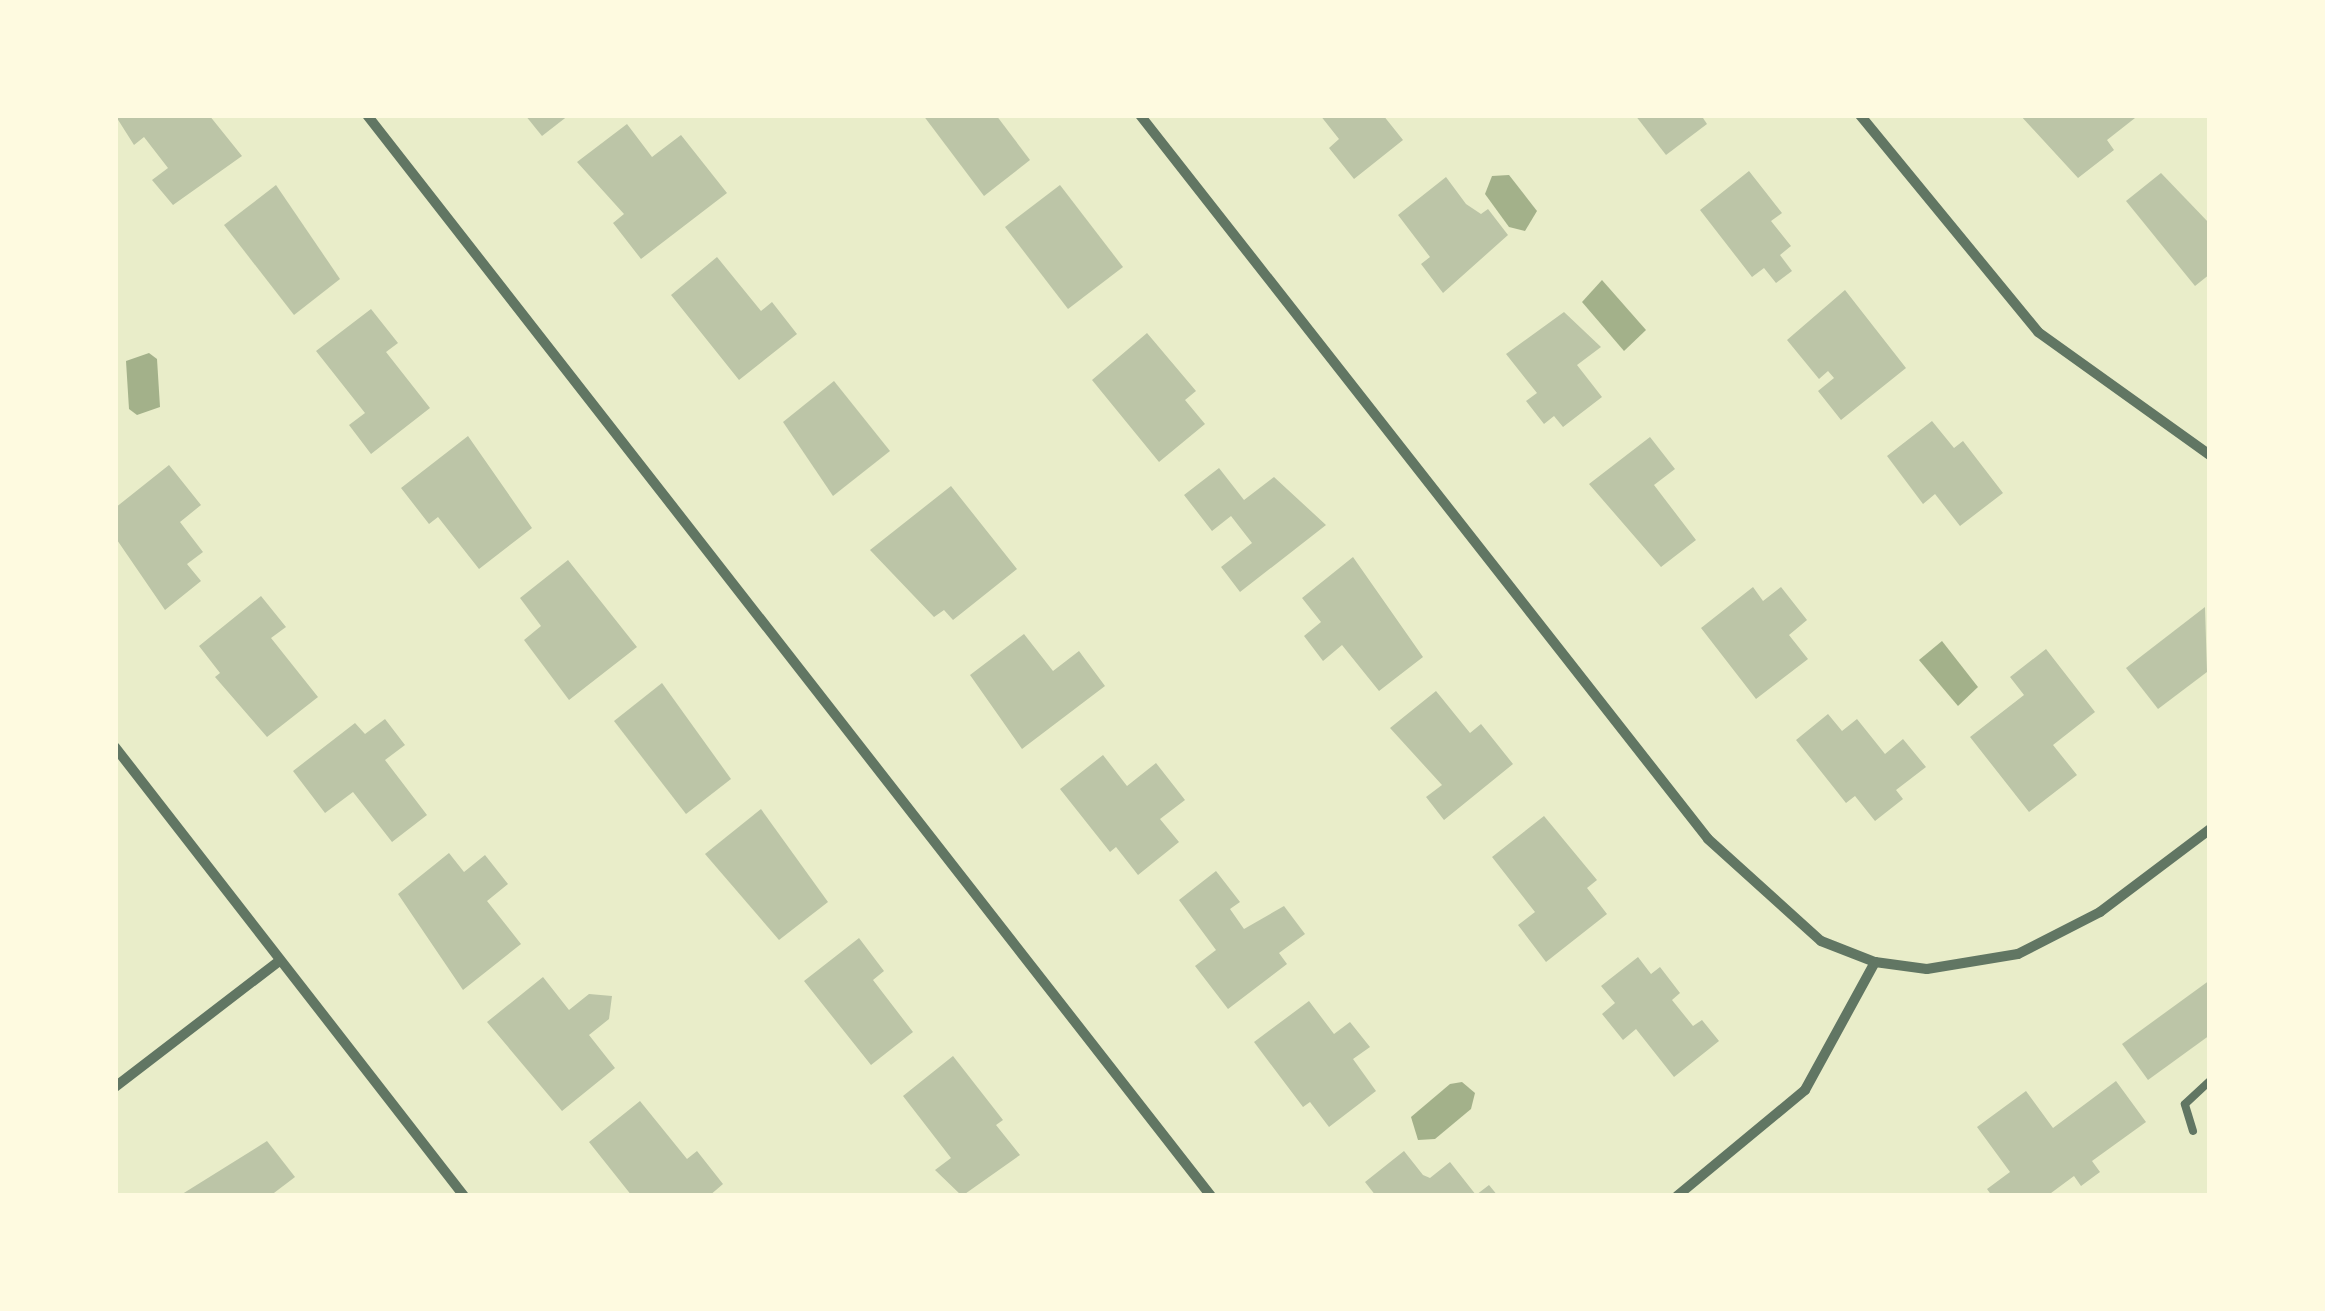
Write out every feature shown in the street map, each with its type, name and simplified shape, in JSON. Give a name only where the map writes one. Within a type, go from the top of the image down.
[{"type":"street","points":[[367,115],[1211,1196]]},
{"type":"street","points":[[1140,115],[1708,838],[1821,942],[1875,962],[1927,968],[2018,954],[2100,912],[2210,829]]},
{"type":"street","points":[[1860,115],[2038,332],[2210,455]]},
{"type":"street","points":[[115,748],[464,1196]]},
{"type":"street","points":[[115,1087],[278,962]]},
{"type":"street","points":[[1677,1196],[1805,1090],[1875,962]]},
{"type":"lane","points":[[2193,1130],[2185,1104],[2210,1081]]},
{"type":"shaded area","points":[[1509,175],[1537,211],[1525,231],[1509,227],[1485,194],[1492,176]]},
{"type":"shaded area","points":[[1602,280],[1646,330],[1624,351],[1582,302]]},
{"type":"shaded area","points":[[149,353],[157,359],[160,407],[137,415],[129,409],[126,361]]},
{"type":"shaded area","points":[[1942,641],[1978,687],[1958,706],[1919,660]]},
{"type":"shaded area","points":[[1462,1082],[1475,1093],[1471,1109],[1435,1139],[1418,1140],[1411,1117],[1450,1084]]},
{"type":"building","points":[[115,115],[209,115],[242,156],[173,205],[152,180],[168,168],[144,137],[134,145]]},
{"type":"building","points":[[525,115],[569,115],[542,136]]},
{"type":"building","points":[[923,115],[996,115],[1030,160],[984,196]]},
{"type":"building","points":[[1320,115],[1383,115],[1403,140],[1354,179],[1329,148],[1339,139]]},
{"type":"building","points":[[1635,115],[1701,115],[1707,124],[1666,155]]},
{"type":"building","points":[[2020,115],[2135,118],[2107,140],[2114,150],[2078,178]]},
{"type":"building","points":[[627,124],[652,157],[681,135],[727,193],[641,259],[613,223],[624,214],[577,162]]},
{"type":"building","points":[[1749,171],[1782,213],[1771,221],[1791,246],[1780,255],[1792,271],[1776,283],[1764,268],[1752,277],[1700,210]]},
{"type":"building","points":[[2161,173],[2210,224],[2210,274],[2195,286],[2126,201]]},
{"type":"building","points":[[1446,177],[1466,204],[1481,214],[1488,209],[1508,235],[1443,293],[1421,264],[1430,257],[1398,215]]},
{"type":"building","points":[[276,185],[340,279],[294,315],[224,225]]},
{"type":"building","points":[[1060,185],[1123,267],[1068,309],[1005,227]]},
{"type":"building","points":[[717,257],[761,311],[772,302],[797,334],[739,380],[671,295]]},
{"type":"building","points":[[1845,290],[1906,368],[1841,420],[1818,391],[1834,378],[1828,371],[1819,379],[1787,340]]},
{"type":"building","points":[[371,309],[398,343],[386,352],[430,408],[371,454],[349,425],[365,413],[316,351]]},
{"type":"building","points":[[1564,312],[1601,347],[1577,365],[1602,397],[1563,427],[1554,416],[1544,424],[1526,401],[1537,393],[1506,354]]},
{"type":"building","points":[[1147,333],[1196,391],[1185,400],[1205,424],[1159,462],[1092,380]]},
{"type":"building","points":[[834,381],[890,451],[833,496],[783,422]]},
{"type":"building","points":[[1932,421],[1954,448],[1963,441],[2003,493],[1960,526],[1935,494],[1923,504],[1887,456]]},
{"type":"building","points":[[468,436],[532,528],[479,569],[438,517],[429,524],[401,488]]},
{"type":"building","points":[[1650,437],[1675,469],[1654,485],[1696,540],[1661,567],[1589,484]]},
{"type":"building","points":[[169,465],[201,505],[180,522],[203,552],[187,564],[201,581],[165,610],[115,537],[115,508]]},
{"type":"building","points":[[1219,468],[1244,500],[1274,477],[1326,525],[1240,592],[1221,567],[1252,543],[1231,516],[1212,531],[1184,495]]},
{"type":"building","points":[[951,486],[1017,569],[953,620],[944,610],[934,617],[870,550]]},
{"type":"building","points":[[1353,557],[1423,657],[1379,691],[1342,645],[1323,661],[1304,636],[1321,622],[1302,598]]},
{"type":"building","points":[[568,560],[637,647],[569,700],[524,640],[541,626],[520,598]]},
{"type":"building","points":[[1753,587],[1763,601],[1781,587],[1807,620],[1789,635],[1808,659],[1756,699],[1701,628]]},
{"type":"building","points":[[261,596],[286,627],[271,638],[318,697],[267,737],[215,677],[220,673],[199,646]]},
{"type":"building","points":[[2205,607],[2207,672],[2158,709],[2126,668]]},
{"type":"building","points":[[1024,634],[1053,671],[1079,651],[1105,686],[1022,749],[970,675]]},
{"type":"building","points":[[2046,649],[2095,712],[2053,745],[2077,775],[2029,812],[1970,737],[2024,695],[2010,677]]},
{"type":"building","points":[[662,683],[731,779],[686,814],[614,721]]},
{"type":"building","points":[[1436,691],[1470,733],[1481,724],[1513,764],[1444,820],[1426,797],[1442,785],[1390,728]]},
{"type":"building","points":[[1828,714],[1842,731],[1857,719],[1885,754],[1903,739],[1926,767],[1896,790],[1903,799],[1875,821],[1855,796],[1846,803],[1796,740]]},
{"type":"building","points":[[385,719],[405,745],[385,760],[427,815],[392,842],[353,792],[325,813],[293,771],[355,723],[365,734]]},
{"type":"building","points":[[1103,755],[1127,786],[1156,763],[1185,800],[1160,819],[1179,842],[1138,875],[1116,847],[1110,852],[1060,789]]},
{"type":"building","points":[[761,809],[828,902],[779,940],[705,854]]},
{"type":"building","points":[[1544,816],[1597,880],[1587,888],[1607,914],[1546,962],[1518,925],[1535,912],[1492,857]]},
{"type":"building","points":[[449,853],[464,872],[485,855],[508,884],[487,901],[521,944],[463,990],[398,894]]},
{"type":"building","points":[[1216,871],[1240,902],[1230,909],[1244,929],[1284,906],[1305,934],[1279,953],[1287,964],[1228,1009],[1195,966],[1216,950],[1179,900]]},
{"type":"building","points":[[859,938],[884,971],[873,980],[913,1032],[871,1065],[804,981]]},
{"type":"building","points":[[1638,957],[1651,974],[1660,967],[1680,993],[1672,1000],[1693,1026],[1702,1020],[1719,1041],[1674,1077],[1636,1029],[1623,1040],[1602,1014],[1615,1003],[1601,986]]},
{"type":"building","points":[[543,977],[569,1010],[589,994],[612,996],[609,1019],[589,1035],[615,1068],[562,1111],[487,1022]]},
{"type":"building","points":[[2210,980],[2210,1035],[2148,1080],[2122,1044]]},
{"type":"building","points":[[1309,1001],[1334,1034],[1350,1022],[1370,1047],[1353,1059],[1376,1091],[1329,1127],[1310,1102],[1303,1107],[1254,1042]]},
{"type":"building","points":[[953,1056],[1003,1120],[996,1125],[1020,1155],[962,1196],[935,1170],[951,1158],[903,1096]]},
{"type":"building","points":[[2116,1081],[2146,1122],[2092,1161],[2100,1172],[2081,1186],[2074,1176],[2047,1196],[1992,1196],[1987,1189],[2010,1172],[1977,1127],[2026,1091],[2053,1128]]},
{"type":"building","points":[[640,1101],[687,1159],[697,1151],[723,1184],[709,1196],[632,1196],[589,1142]]},
{"type":"building","points":[[267,1141],[295,1177],[270,1196],[179,1196]]},
{"type":"building","points":[[1404,1151],[1423,1175],[1430,1178],[1450,1162],[1476,1195],[1489,1185],[1498,1196],[1376,1196],[1365,1182]]}]
